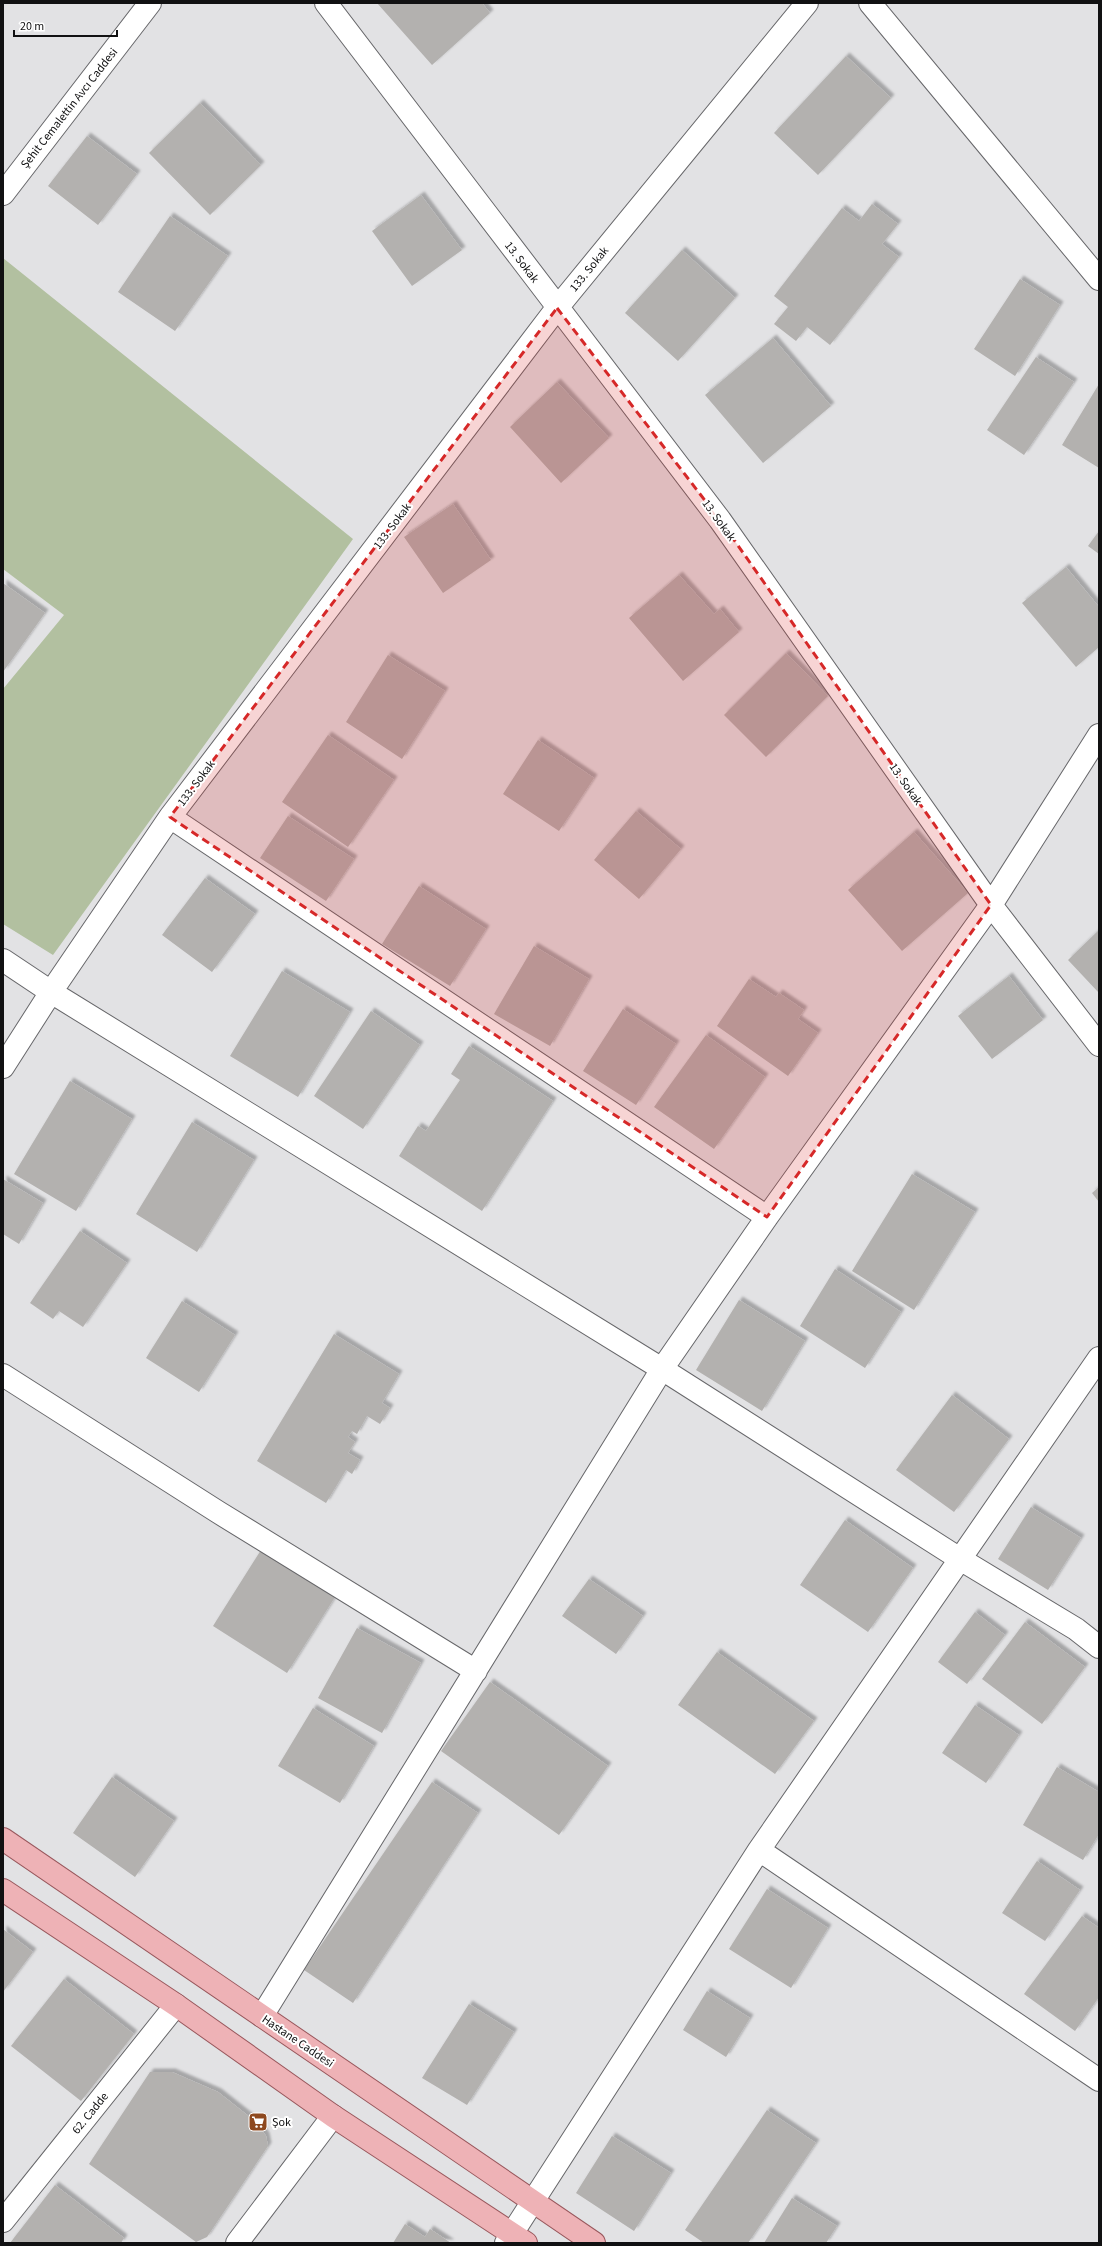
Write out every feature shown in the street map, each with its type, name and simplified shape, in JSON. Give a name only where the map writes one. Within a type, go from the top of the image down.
[{"type":"main road","name":"Hastane Caddesi","points":[[3,1839],[594,2243]]},
{"type":"main road","points":[[3,1890],[176,2005],[333,2116],[515,2240]]},
{"type":"street","name":"Şehit Cemalettin Avcı Caddesi","points":[[3,194],[150,3]]},
{"type":"street","name":"13. Sokak","points":[[326,3],[720,520],[991,905],[1099,1046]]},
{"type":"street","name":"133. Sokak","points":[[3,1067],[51,992],[170,817],[557,308],[807,3]]},
{"type":"street","points":[[870,3],[1099,279]]},
{"type":"street","points":[[262,2016],[662,1369],[767,1217],[991,905],[1099,735]]},
{"type":"street","points":[[170,817],[767,1217]]},
{"type":"street","points":[[3,960],[51,992],[662,1369],[960,1559],[1076,1629],[1099,1647]]},
{"type":"street","points":[[515,2240],[533,2202],[759,1850],[1099,1358]]},
{"type":"street","points":[[3,1375],[218,1512],[476,1671]]},
{"type":"street","points":[[759,1850],[1099,2080]]},
{"type":"street","name":"62. Cadde","points":[[3,2221],[176,2005]]},
{"type":"street","points":[[237,2243],[333,2116]]},
{"type":"highlighted area","points":[[557,308],[720,520],[991,905],[767,1217],[170,817]]},
{"type":"green space","points":[[3,258],[353,539],[53,955],[3,924],[3,689],[64,615],[3,569]]},
{"type":"building","points":[[377,3],[482,3],[490,13],[432,65]]},
{"type":"building","points":[[846,56],[891,98],[818,175],[774,133]]},
{"type":"building","points":[[200,103],[261,165],[210,215],[149,153]]},
{"type":"building","points":[[87,136],[137,174],[98,225],[48,186]]},
{"type":"building","points":[[421,195],[462,250],[412,286],[372,231]]},
{"type":"building","points":[[872,204],[898,224],[882,244],[899,257],[830,345],[807,327],[796,341],[774,324],[788,307],[774,296],[842,208],[859,221]]},
{"type":"building","points":[[170,216],[228,256],[175,331],[118,292]]},
{"type":"building","points":[[682,250],[735,298],[678,361],[625,313]]},
{"type":"building","points":[[1020,279],[1060,305],[1015,376],[974,349]]},
{"type":"building","points":[[773,338],[831,406],[763,463],[705,395]]},
{"type":"building","points":[[1036,357],[1074,382],[1024,455],[987,430]]},
{"type":"building","points":[[557,382],[609,438],[561,483],[510,427]]},
{"type":"building","points":[[1099,384],[1099,468],[1062,445]]},
{"type":"building","points":[[453,504],[491,560],[443,593],[404,537]]},
{"type":"building","points":[[1099,531],[1099,554],[1088,546]]},
{"type":"building","points":[[1066,567],[1099,607],[1099,647],[1076,667],[1022,603]]},
{"type":"building","points":[[679,575],[714,614],[720,609],[739,632],[683,681],[629,618]]},
{"type":"building","points":[[3,583],[45,613],[3,672]]},
{"type":"building","points":[[786,653],[828,696],[766,757],[724,715]]},
{"type":"building","points":[[388,655],[445,691],[402,759],[346,722]]},
{"type":"building","points":[[328,735],[394,780],[348,847],[282,802]]},
{"type":"building","points":[[538,740],[594,778],[559,831],[503,794]]},
{"type":"building","points":[[636,811],[681,849],[639,899],[594,860]]},
{"type":"building","points":[[288,816],[354,859],[326,901],[260,858]]},
{"type":"building","points":[[914,832],[968,893],[902,951],[848,890]]},
{"type":"building","points":[[205,878],[255,914],[212,972],[162,935]]},
{"type":"building","points":[[419,886],[486,929],[450,986],[382,944]]},
{"type":"building","points":[[1099,930],[1099,993],[1068,960]]},
{"type":"building","points":[[534,946],[589,979],[550,1046],[494,1014]]},
{"type":"building","points":[[282,971],[350,1012],[298,1097],[230,1056]]},
{"type":"building","points":[[1009,976],[1043,1020],[992,1059],[958,1016]]},
{"type":"building","points":[[749,979],[776,997],[779,993],[804,1010],[798,1019],[818,1033],[788,1076],[717,1026]]},
{"type":"building","points":[[623,1009],[676,1044],[636,1105],[583,1071]]},
{"type":"building","points":[[371,1011],[420,1045],[363,1129],[314,1096]]},
{"type":"building","points":[[706,1035],[765,1077],[714,1149],[654,1107]]},
{"type":"building","points":[[469,1046],[553,1101],[482,1211],[399,1156],[418,1126],[426,1131],[460,1080],[451,1074]]},
{"type":"building","points":[[70,1081],[132,1119],[76,1211],[14,1174]]},
{"type":"building","points":[[192,1122],[254,1160],[197,1252],[136,1214]]},
{"type":"building","points":[[912,1174],[975,1212],[914,1310],[852,1271]]},
{"type":"building","points":[[3,1179],[43,1203],[19,1244],[3,1234]]},
{"type":"building","points":[[1099,1187],[1099,1202],[1092,1193]]},
{"type":"building","points":[[80,1231],[127,1263],[83,1327],[59,1311],[53,1319],[30,1303]]},
{"type":"building","points":[[835,1269],[901,1312],[865,1368],[800,1326]]},
{"type":"building","points":[[739,1300],[805,1341],[762,1411],[696,1370]]},
{"type":"building","points":[[182,1301],[235,1335],[199,1392],[146,1358]]},
{"type":"building","points":[[334,1334],[399,1374],[382,1403],[390,1408],[380,1424],[367,1416],[357,1434],[352,1431],[348,1437],[355,1442],[348,1453],[360,1460],[352,1474],[346,1470],[326,1503],[257,1461]]},
{"type":"building","points":[[952,1395],[1009,1439],[954,1512],[896,1470]]},
{"type":"building","points":[[1031,1507],[1081,1538],[1048,1590],[998,1559]]},
{"type":"building","points":[[845,1520],[913,1568],[868,1632],[800,1585]]},
{"type":"building","points":[[261,1550],[335,1597],[287,1673],[213,1626]]},
{"type":"building","points":[[589,1579],[643,1616],[616,1654],[562,1616]]},
{"type":"building","points":[[975,1612],[1005,1635],[967,1684],[938,1662]]},
{"type":"building","points":[[1025,1622],[1085,1667],[1042,1724],[982,1679]]},
{"type":"building","points":[[357,1628],[421,1663],[382,1733],[318,1698]]},
{"type":"building","points":[[717,1652],[814,1721],[775,1774],[678,1705]]},
{"type":"building","points":[[490,1682],[608,1766],[559,1835],[441,1751]]},
{"type":"building","points":[[975,1705],[1019,1735],[986,1783],[942,1753]]},
{"type":"building","points":[[313,1708],[374,1746],[340,1803],[278,1766]]},
{"type":"building","points":[[1057,1767],[1099,1792],[1099,1834],[1083,1860],[1023,1825]]},
{"type":"building","points":[[112,1777],[174,1821],[135,1877],[73,1833]]},
{"type":"building","points":[[432,1782],[478,1813],[353,2003],[304,1970]]},
{"type":"building","points":[[1037,1861],[1080,1890],[1045,1941],[1002,1913]]},
{"type":"building","points":[[767,1889],[828,1928],[791,1988],[729,1949]]},
{"type":"building","points":[[1082,1916],[1099,1928],[1099,1997],[1075,2031],[1024,1994]]},
{"type":"building","points":[[3,1929],[33,1952],[3,1992]]},
{"type":"building","points":[[64,1979],[134,2034],[81,2101],[11,2046]]},
{"type":"building","points":[[707,1991],[750,2018],[726,2057],[683,2030]]},
{"type":"building","points":[[469,2004],[514,2032],[467,2105],[422,2078]]},
{"type":"building","points":[[150,2072],[172,2072],[218,2092],[256,2122],[266,2136],[268,2146],[207,2237],[196,2242],[89,2164]]},
{"type":"building","points":[[767,2110],[816,2143],[748,2243],[704,2243],[685,2230]]},
{"type":"building","points":[[612,2136],[671,2173],[634,2231],[576,2193]]},
{"type":"building","points":[[55,2185],[124,2238],[121,2243],[10,2243]]},
{"type":"building","points":[[792,2198],[837,2226],[826,2243],[764,2243]]},
{"type":"building","points":[[405,2224],[425,2237],[430,2229],[451,2243],[393,2243]]},
{"type":"place","name":"Şok","points":[[258,2122]]}]
